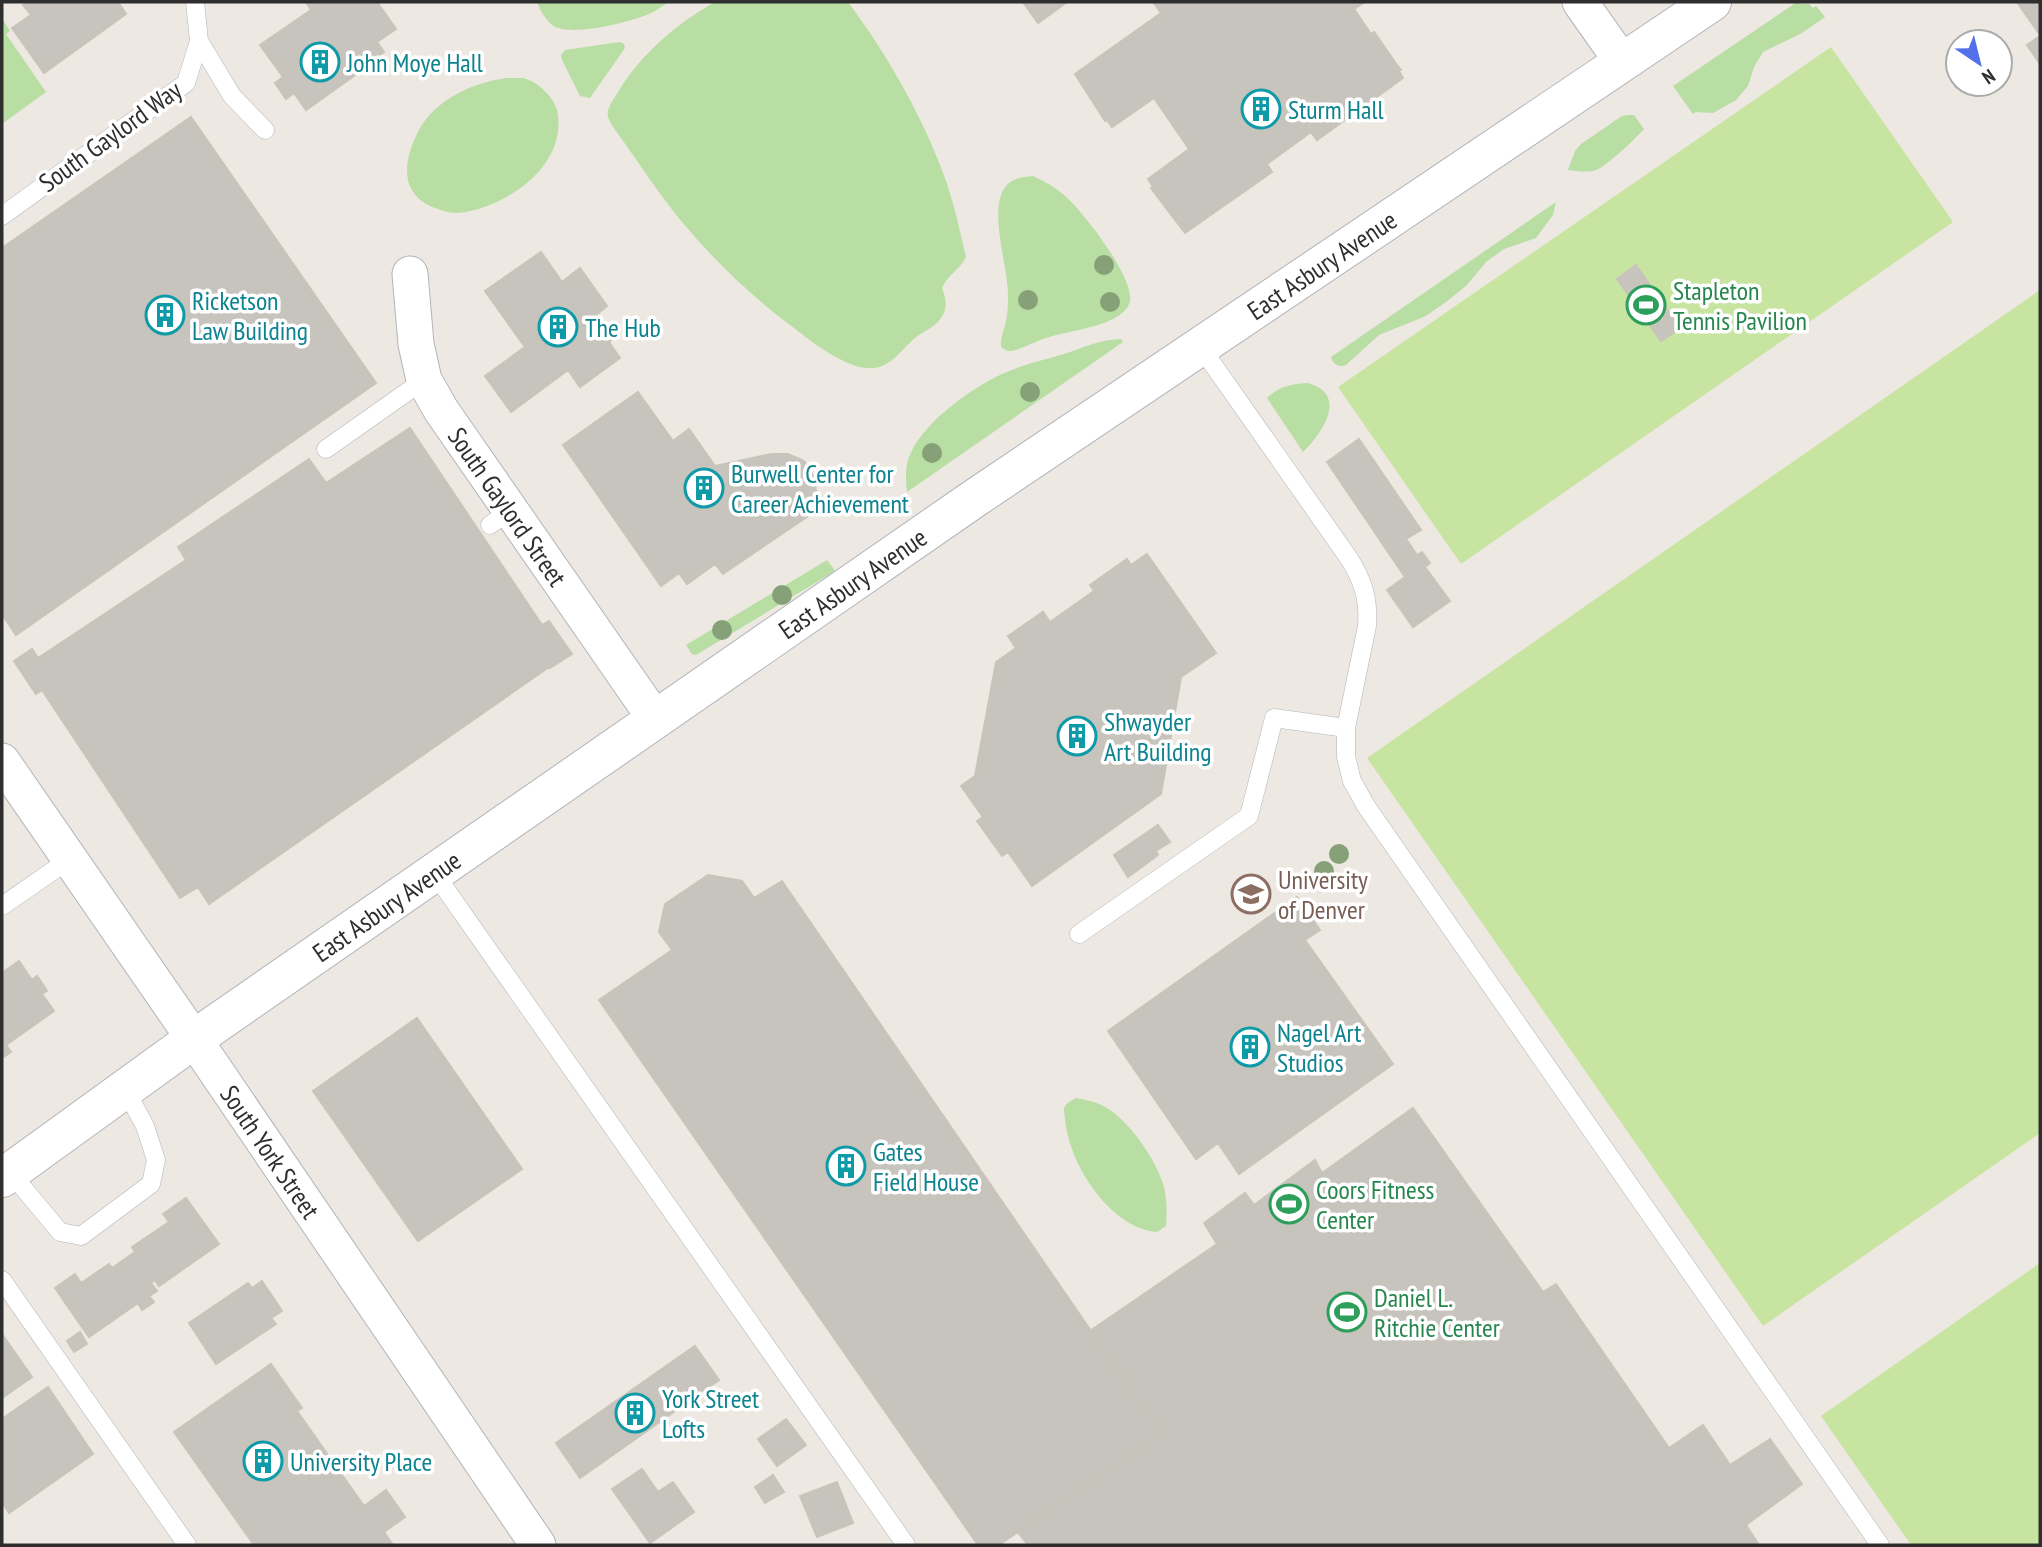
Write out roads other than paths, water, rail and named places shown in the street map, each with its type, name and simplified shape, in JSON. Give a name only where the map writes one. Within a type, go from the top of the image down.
[{"type":"street","points":[[1580,2],[1623,63]]},
{"type":"street","name":"East Asbury Avenue","points":[[6,1175],[194,1039],[975,498],[1712,2]]},
{"type":"street","name":"South Gaylord Street","points":[[410,274],[416,344],[424,380],[501,517],[656,720]]},
{"type":"street","name":"South York Street","points":[[2,761],[538,1545]]},
{"type":"lane","name":"South Gaylord Way","points":[[2,216],[186,83],[199,41],[195,2]]},
{"type":"lane","points":[[199,41],[232,96],[265,130]]},
{"type":"lane","points":[[1200,346],[1348,557],[1363,584],[1368,609],[1367,626],[1346,728],[1346,757],[1352,780],[1378,824],[1880,1545]]},
{"type":"lane","points":[[326,449],[424,380]]},
{"type":"lane","points":[[1079,934],[1249,816],[1273,718],[1346,728]]},
{"type":"lane","points":[[2,906],[70,859]]},
{"type":"lane","points":[[435,874],[906,1545]]},
{"type":"lane","points":[[6,1175],[60,1232],[81,1236],[151,1184],[156,1160],[145,1126],[125,1089]]},
{"type":"lane","points":[[2,1280],[187,1545]]},
{"type":"place","name":"John Moye Hall","points":[[320,62]]},
{"type":"place","name":"Sturm Hall","points":[[1261,109]]},
{"type":"place","name":"Stapleton Tennis Pavilion","points":[[1646,305]]},
{"type":"place","name":"Ricketson Law Building","points":[[165,315]]},
{"type":"place","name":"The Hub","points":[[558,327]]},
{"type":"place","name":"Burwell Center for Career Achievement","points":[[704,488]]},
{"type":"place","name":"Shwayder Art Building","points":[[1077,736]]},
{"type":"place","name":"University of Denver","points":[[1251,894]]},
{"type":"place","name":"Nagel Art Studios","points":[[1250,1047]]},
{"type":"place","name":"Gates Field House","points":[[846,1166]]},
{"type":"place","name":"Coors Fitness Center","points":[[1289,1204]]},
{"type":"place","name":"Daniel L. Ritchie Center","points":[[1347,1312]]},
{"type":"place","name":"York Street Lofts","points":[[635,1413]]},
{"type":"place","name":"University Place","points":[[263,1461]]}]
